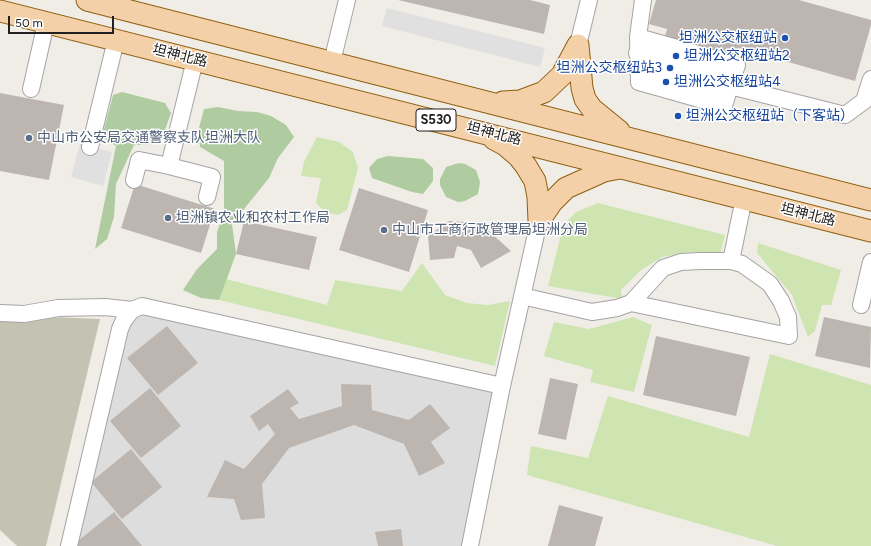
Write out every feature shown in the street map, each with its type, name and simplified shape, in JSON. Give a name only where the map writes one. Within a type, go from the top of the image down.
[{"type":"main road","name":"S530","points":[[86,0],[130,5],[332,62],[871,200]]},
{"type":"main road","name":"坦神北路","points":[[3,13],[482,131],[871,231]]},
{"type":"main road","points":[[496,103],[520,100],[544,92],[562,75],[578,45]]},
{"type":"main road","points":[[578,45],[582,88],[585,99],[592,109],[610,126],[629,137]]},
{"type":"main road","points":[[482,131],[506,145],[526,166],[535,180],[538,197],[539,221]]},
{"type":"main road","points":[[539,221],[552,202],[566,188],[604,171],[624,167]]},
{"type":"street","points":[[332,62],[348,0]]},
{"type":"street","points":[[578,45],[589,0]]},
{"type":"street","points":[[638,37],[737,65],[724,106],[639,82],[638,37],[642,0]]},
{"type":"street","points":[[31,89],[46,23]]},
{"type":"street","points":[[90,147],[116,40]]},
{"type":"street","points":[[169,166],[195,60]]},
{"type":"street","points":[[638,60],[730,86],[845,115],[864,101],[871,79]]},
{"type":"street","points":[[134,180],[139,160],[169,166],[212,177],[207,197]]},
{"type":"street","points":[[731,261],[744,198]]},
{"type":"street","points":[[470,546],[502,386],[539,221]]},
{"type":"street","points":[[522,296],[592,312],[617,308],[631,303],[663,268],[681,262],[731,261],[742,264],[770,284],[781,301],[788,317],[789,336],[631,303]]},
{"type":"street","points":[[861,305],[871,262]]},
{"type":"street","points":[[0,313],[24,314],[58,308],[105,307],[132,310],[142,306],[149,307],[502,386]]},
{"type":"street","points":[[69,546],[120,329],[124,320],[132,310]]},
{"type":"shaded area","points":[[387,8],[545,48],[540,67],[382,26]]},
{"type":"shaded area","points":[[80,144],[112,152],[103,186],[71,177]]},
{"type":"shaded area","points":[[132,310],[502,386],[470,546],[69,546]]},
{"type":"shaded area","points":[[0,315],[100,319],[46,546],[17,546],[0,530]]},
{"type":"green space","points":[[122,92],[165,103],[171,113],[160,144],[134,145],[116,184],[114,217],[107,239],[95,249],[116,146],[102,137],[113,95]]},
{"type":"green space","points":[[218,107],[238,111],[257,112],[271,116],[286,125],[294,137],[278,158],[269,178],[232,224],[236,254],[219,300],[201,298],[183,290],[197,269],[217,249],[217,232],[224,212],[224,161],[200,147],[199,128],[204,109]]},
{"type":"green space","points":[[317,137],[339,142],[353,152],[358,168],[347,210],[338,215],[325,212],[316,203],[321,178],[301,176],[304,162]]},
{"type":"green space","points":[[388,156],[423,159],[433,168],[433,181],[423,194],[412,192],[372,178],[369,168],[377,159]]},
{"type":"green space","points":[[459,163],[465,164],[476,170],[480,182],[478,194],[465,201],[458,202],[446,197],[440,185],[440,179],[446,167]]},
{"type":"green space","points":[[598,203],[725,235],[720,254],[692,252],[662,257],[641,270],[621,290],[622,299],[548,286],[563,226],[576,212]]},
{"type":"green space","points":[[758,243],[841,270],[831,305],[822,305],[815,331],[808,337],[792,295],[757,253]]},
{"type":"green space","points":[[422,263],[445,295],[467,303],[488,305],[510,301],[495,366],[219,300],[226,279],[327,305],[335,280],[402,291]]},
{"type":"green space","points":[[633,317],[652,325],[634,392],[590,382],[593,370],[544,356],[554,322],[589,329]]},
{"type":"green space","points":[[770,354],[871,385],[871,546],[777,546],[527,475],[531,446],[588,458],[608,396],[749,437]]},
{"type":"building","points":[[398,0],[530,0],[550,5],[544,34]]},
{"type":"building","points":[[656,0],[799,0],[871,20],[871,25],[855,81],[739,48],[724,102],[652,82],[667,29],[649,24]]},
{"type":"building","name":"中山市公安局交通警察支队坦洲大队","points":[[0,93],[64,105],[49,180],[0,171]]},
{"type":"building","name":"坦洲镇农业和农村工作局","points":[[135,184],[215,209],[201,253],[121,228]]},
{"type":"building","name":"中山市工商行政管理局坦洲分局","points":[[359,188],[428,210],[409,272],[339,250]]},
{"type":"building","name":"坦洲镇农业和农村工作局","points":[[244,221],[317,237],[309,270],[236,254]]},
{"type":"building","points":[[449,221],[480,223],[511,251],[481,268],[471,250],[457,246],[454,258],[430,260],[428,236]]},
{"type":"building","points":[[824,317],[871,327],[870,368],[815,356]]},
{"type":"building","points":[[167,326],[198,363],[158,395],[127,358]]},
{"type":"building","points":[[656,336],[750,357],[736,416],[643,395]]},
{"type":"building","points":[[550,378],[578,384],[566,440],[538,434]]},
{"type":"building","points":[[341,384],[371,385],[372,410],[409,420],[430,404],[450,428],[431,442],[445,463],[419,476],[404,444],[354,425],[289,448],[262,484],[265,518],[241,520],[234,499],[207,497],[225,460],[244,469],[275,434],[268,424],[259,431],[250,416],[288,389],[299,403],[290,408],[299,419],[342,406]]},
{"type":"building","points":[[150,388],[181,426],[141,458],[110,421]]},
{"type":"building","points":[[131,449],[162,487],[122,519],[91,482]]},
{"type":"building","points":[[559,505],[603,517],[595,546],[548,546]]},
{"type":"building","points":[[114,512],[142,546],[76,546],[74,544]]},
{"type":"building","points":[[401,529],[403,546],[378,546],[375,532]]},
{"type":"place","name":"坦洲公交枢纽站","points":[[785,38]]},
{"type":"place","name":"坦洲公交枢纽站2","points":[[676,56]]},
{"type":"place","name":"坦洲公交枢纽站3","points":[[670,68]]},
{"type":"place","name":"坦洲公交枢纽站4","points":[[666,82]]},
{"type":"place","name":"坦洲公交枢纽站（下客站）","points":[[678,116]]},
{"type":"place","name":"中山市公安局交通警察支队坦洲大队","points":[[29,138]]},
{"type":"place","name":"坦洲镇农业和农村工作局","points":[[168,218]]},
{"type":"place","name":"中山市工商行政管理局坦洲分局","points":[[384,230]]}]
